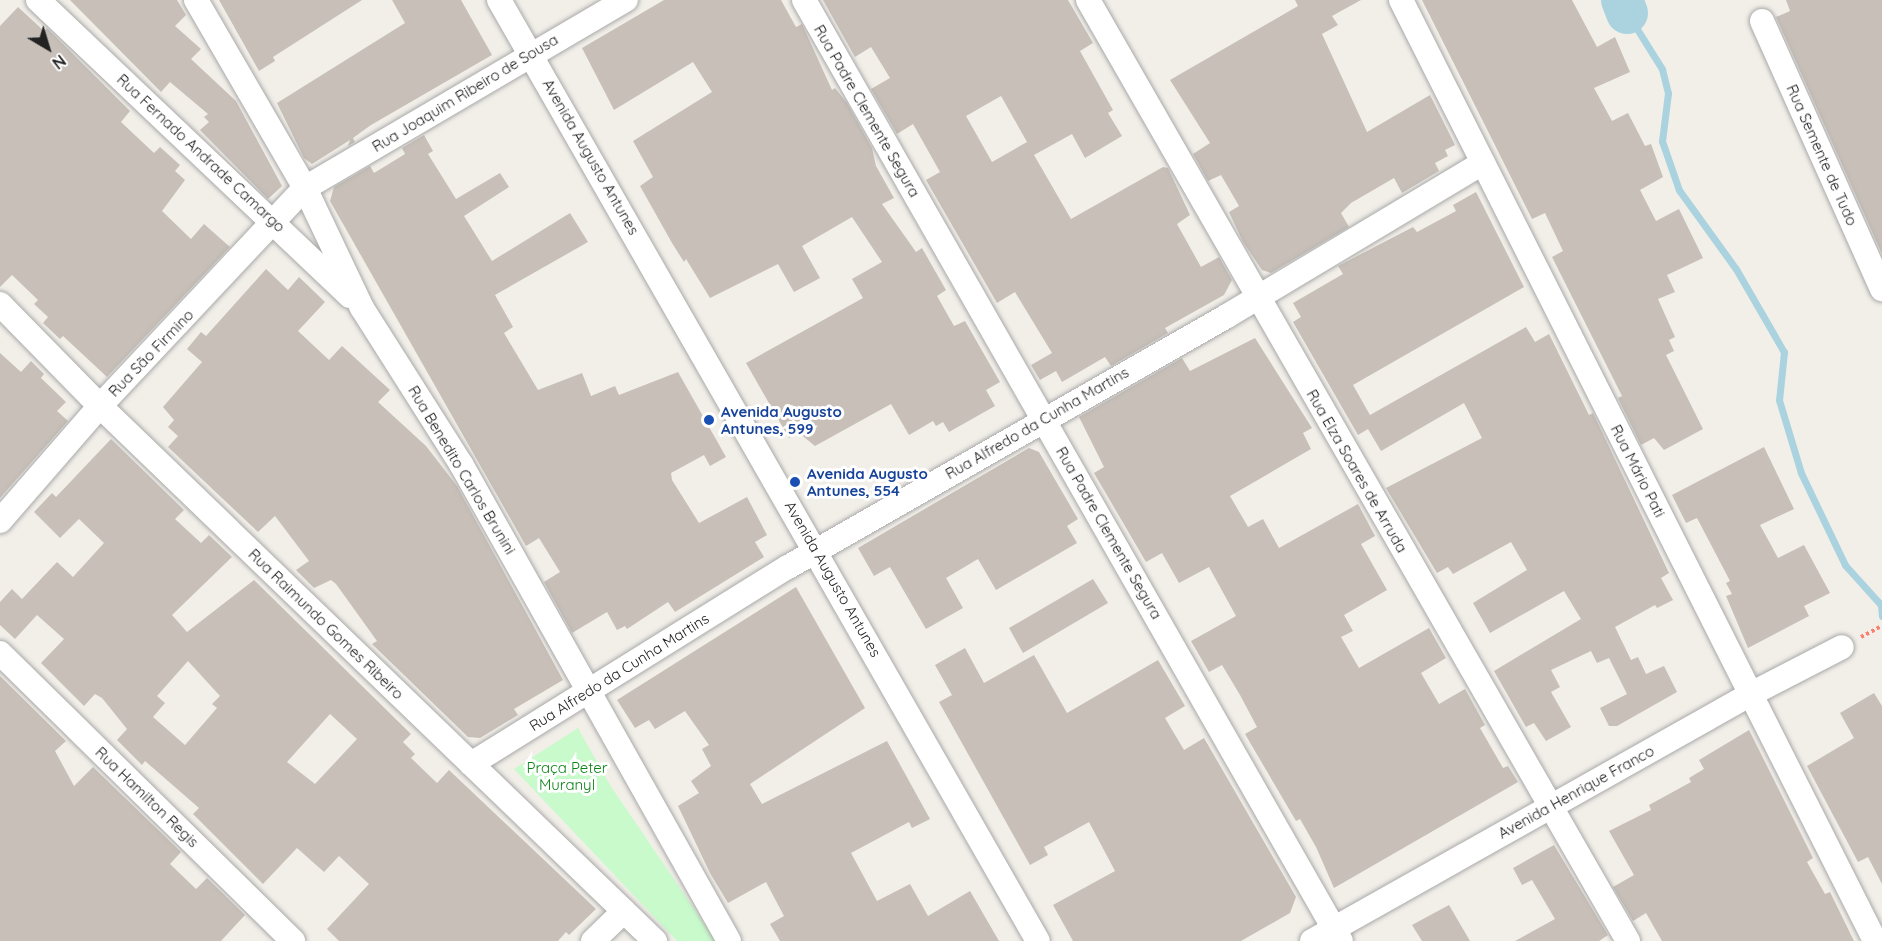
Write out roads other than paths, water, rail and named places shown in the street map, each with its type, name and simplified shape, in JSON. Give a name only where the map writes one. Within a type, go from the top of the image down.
[{"type":"street","name":"Rua Fernado Andrade Camargo","points":[[38,0],[362,308]]},
{"type":"street","name":"Rua Benedito Carlos Brunini","points":[[196,0],[305,188],[362,308],[460,464],[590,690],[729,941]]},
{"type":"street","name":"Avenida Augusto Antunes","points":[[499,0],[1038,941]]},
{"type":"street","name":"Rua Joaquim Ribeiro de Sousa","points":[[305,188],[531,53],[626,0]]},
{"type":"street","name":"Rua Padre Clemente Segura","points":[[804,0],[1337,935]]},
{"type":"street","name":"Rua Elza Soares de Arruda","points":[[1088,0],[1628,941]]},
{"type":"street","name":"Rua Mário Pati","points":[[1401,0],[1875,941]]},
{"type":"street","name":"Rua Semente de Tudo","points":[[1762,21],[1882,290]]},
{"type":"street","name":"Rua Alfredo da Cunha Martins","points":[[471,764],[816,550],[1258,298],[1483,163]]},
{"type":"street","name":"Rua São Firmino","points":[[0,521],[100,406],[305,188]]},
{"type":"street","name":"Rua Raimundo Gomes Ribeiro","points":[[0,304],[100,406],[655,941]]},
{"type":"street","name":"Avenida Henrique Franco","points":[[1312,941],[1337,935],[1551,806],[1751,694],[1842,647]]},
{"type":"street","name":"Rua Hamilton Regis","points":[[0,653],[293,941]]},
{"type":"street","points":[[593,941],[624,910]]},
{"type":"waterway","points":[[1622,0],[1627,13]]},
{"type":"waterway","points":[[1631,0],[1627,13],[1662,69],[1668,93],[1662,141],[1679,190],[1736,269],[1784,352],[1779,400],[1801,473],[1845,565],[1881,605],[1882,616]]},
{"type":"place","name":"Avenida Augusto Antunes, 599","points":[[709,420]]},
{"type":"place","name":"Avenida Augusto Antunes, 554","points":[[795,482]]},
{"type":"park label","name":"Praça Peter Muranyl","points":[[567,776]]}]
